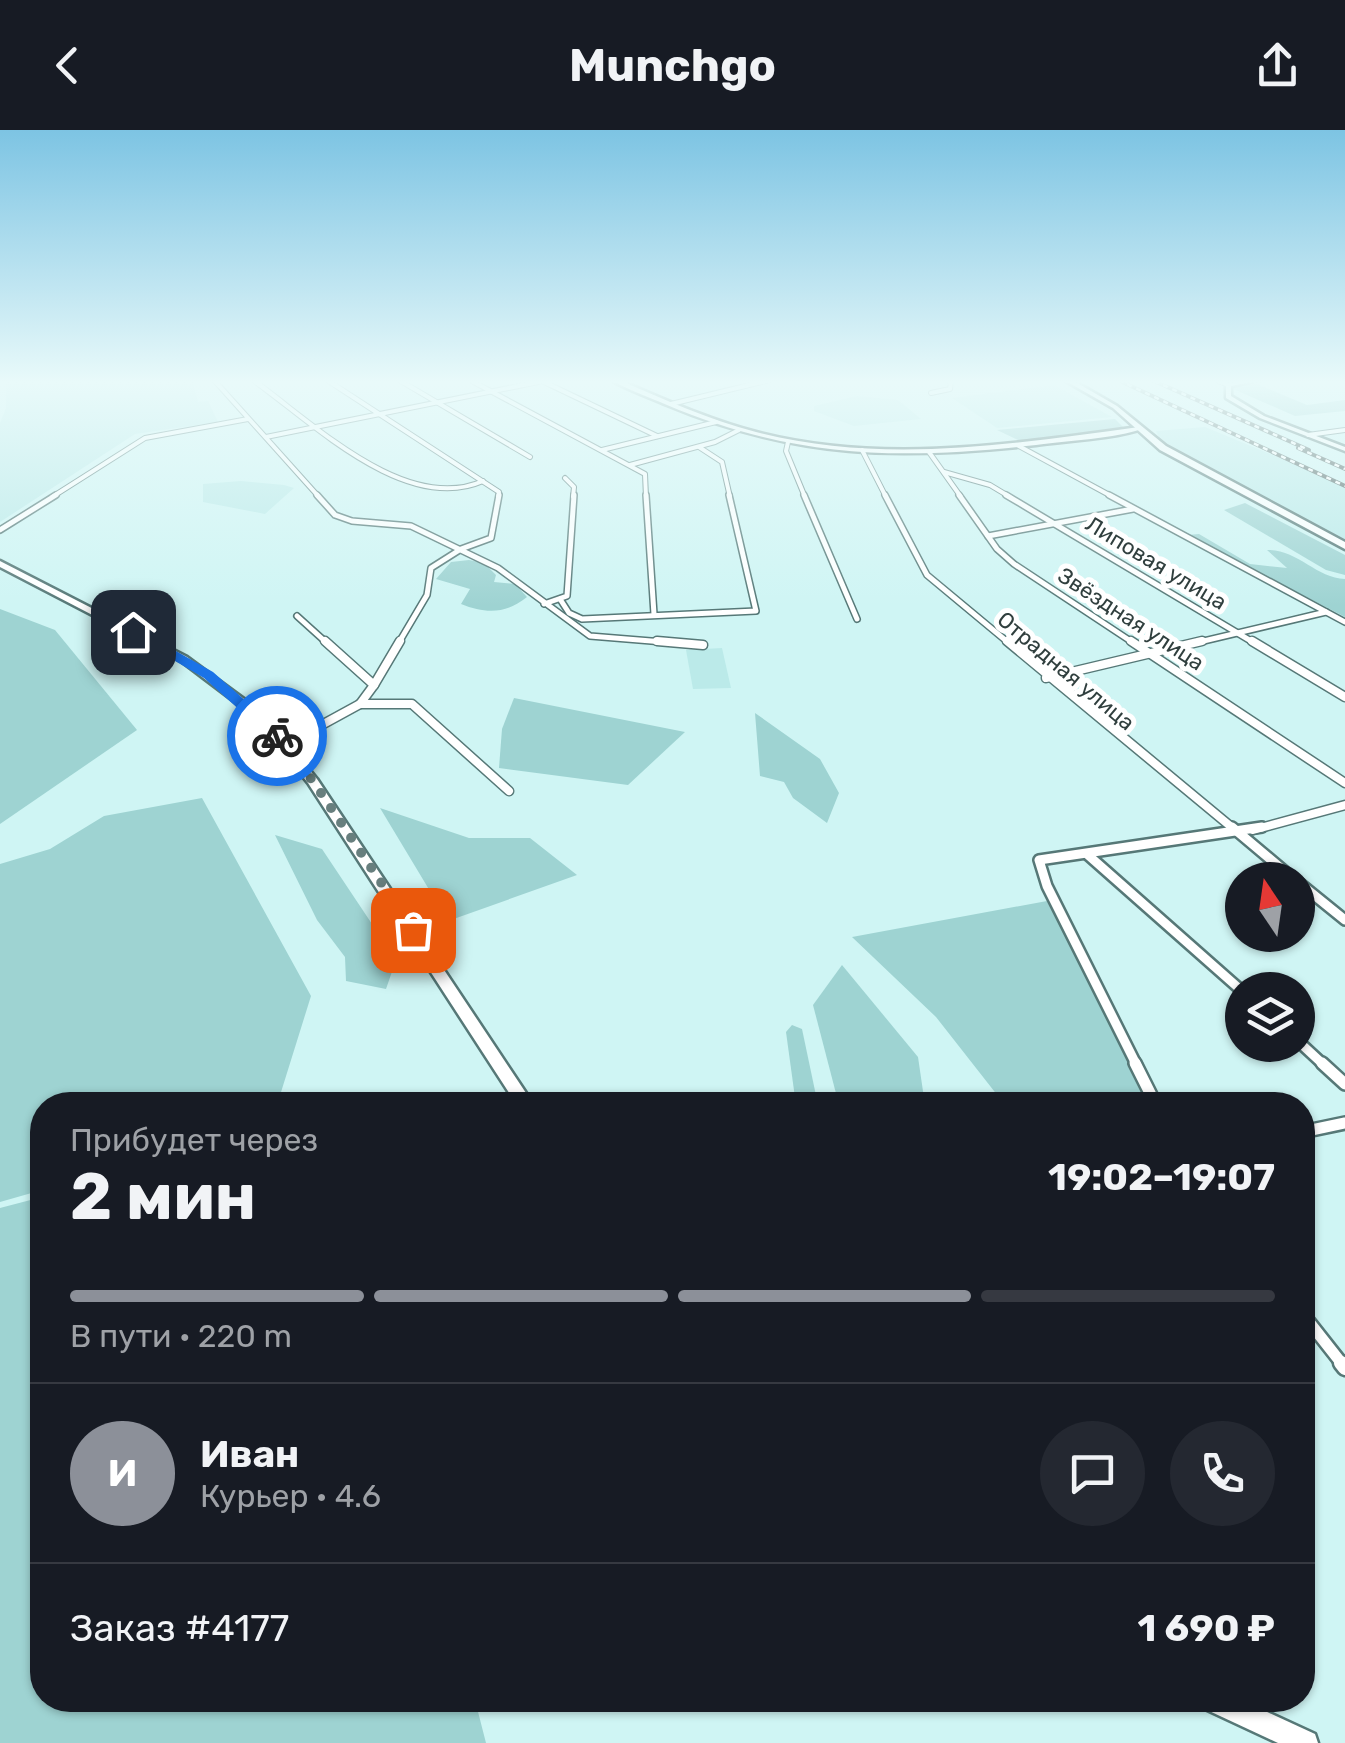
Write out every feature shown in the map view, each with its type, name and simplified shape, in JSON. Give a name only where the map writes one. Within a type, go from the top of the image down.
[{"type":"main road","points":[[1179,455],[1345,546]]},
{"type":"street","points":[[0,530],[118,455]]},
{"type":"street","points":[[282,455],[335,514],[352,521],[411,526],[460,549],[498,568],[590,636],[704,645]]},
{"type":"street","points":[[359,455],[409,485],[443,491],[483,481]]},
{"type":"street","points":[[284,744],[360,704],[427,595],[430,568],[460,549],[491,538],[501,501],[499,492],[444,455]]},
{"type":"street","points":[[525,455],[530,458]]},
{"type":"street","points":[[611,455],[630,465],[648,482],[654,614]]},
{"type":"street","points":[[630,465],[667,455]]},
{"type":"street","points":[[560,599],[569,613],[582,619],[756,611],[722,462],[711,455]]},
{"type":"street","points":[[788,455],[858,620]]},
{"type":"street","name":"Отрадная улица","points":[[865,455],[927,575],[1046,678],[1273,862]]},
{"type":"street","name":"Звёздная улица","points":[[932,455],[988,536],[1014,564],[1345,783]]},
{"type":"street","points":[[1036,455],[1345,622]]},
{"type":"street","name":"Липовая улица","points":[[944,472],[978,480],[1057,524],[1345,698]]},
{"type":"street","points":[[544,604],[567,596],[575,500],[574,486],[565,478]]},
{"type":"street","points":[[988,536],[1134,509]]},
{"type":"street","points":[[0,564],[208,675],[259,715],[284,744],[517,1092]]},
{"type":"street","points":[[1046,678],[1326,612]]},
{"type":"street","points":[[296,616],[374,685]]},
{"type":"street","points":[[360,704],[412,704],[509,791]]},
{"type":"street","points":[[1150,1092],[1047,886],[1039,860],[1238,834],[1345,805]]},
{"type":"street","points":[[1088,854],[1225,975]]},
{"type":"street","name":"Отрадная улица","points":[[1315,896],[1345,920]]},
{"type":"street","points":[[1315,1057],[1345,1084]]},
{"type":"street","points":[[1315,1129],[1345,1123]]},
{"type":"street","points":[[1315,1330],[1345,1368]]},
{"type":"street","points":[[1240,1712],[1306,1743]]},
{"type":"shaded area","points":[[0,455],[102,455],[0,522]]},
{"type":"shaded area","points":[[1181,455],[1273,455],[1345,485],[1345,542]]},
{"type":"shaded area","points":[[241,481],[294,488],[265,514],[203,502],[203,484]]},
{"type":"shaded area","points":[[1245,503],[1345,555],[1345,575],[1326,570],[1224,510]]},
{"type":"shaded area","points":[[1199,534],[1250,564],[1287,568],[1267,550],[1278,551],[1325,574],[1345,579],[1345,617],[1187,535]]},
{"type":"shaded area","points":[[451,562],[484,563],[496,575],[494,582],[515,584],[527,597],[496,611],[461,604],[470,589],[436,579]]},
{"type":"shaded area","points":[[0,609],[55,630],[137,730],[0,824]]},
{"type":"shaded area","points":[[722,648],[731,688],[693,689],[686,650]]},
{"type":"shaded area","points":[[514,698],[685,732],[628,785],[499,768],[502,729]]},
{"type":"shaded area","points":[[755,713],[820,759],[839,793],[827,823],[793,798],[784,782],[760,776]]},
{"type":"shaded area","points":[[202,798],[311,996],[281,1092],[30,1092],[30,1193],[0,1202],[0,864],[50,849],[104,816]]},
{"type":"shaded area","points":[[380,808],[469,838],[530,838],[577,875],[448,921]]},
{"type":"shaded area","points":[[275,835],[322,849],[396,960],[386,989],[346,981],[345,957],[317,920]]},
{"type":"shaded area","points":[[1047,901],[1151,1092],[995,1092],[936,1017],[852,937]]},
{"type":"shaded area","points":[[842,965],[918,1057],[923,1092],[836,1092],[813,1005]]},
{"type":"shaded area","points":[[792,1025],[802,1029],[815,1092],[794,1092],[786,1032]]},
{"type":"shaded area","points":[[30,1200],[30,1712],[478,1712],[486,1743],[0,1743],[0,1208]]},
{"type":"railway","points":[[1279,455],[1345,486]]},
{"type":"railway","points":[[1314,455],[1345,469]]},
{"type":"way so far","points":[[277,736],[313,781],[413,930]]},
{"type":"route","points":[[133,632],[208,675],[259,715],[277,736]]}]
